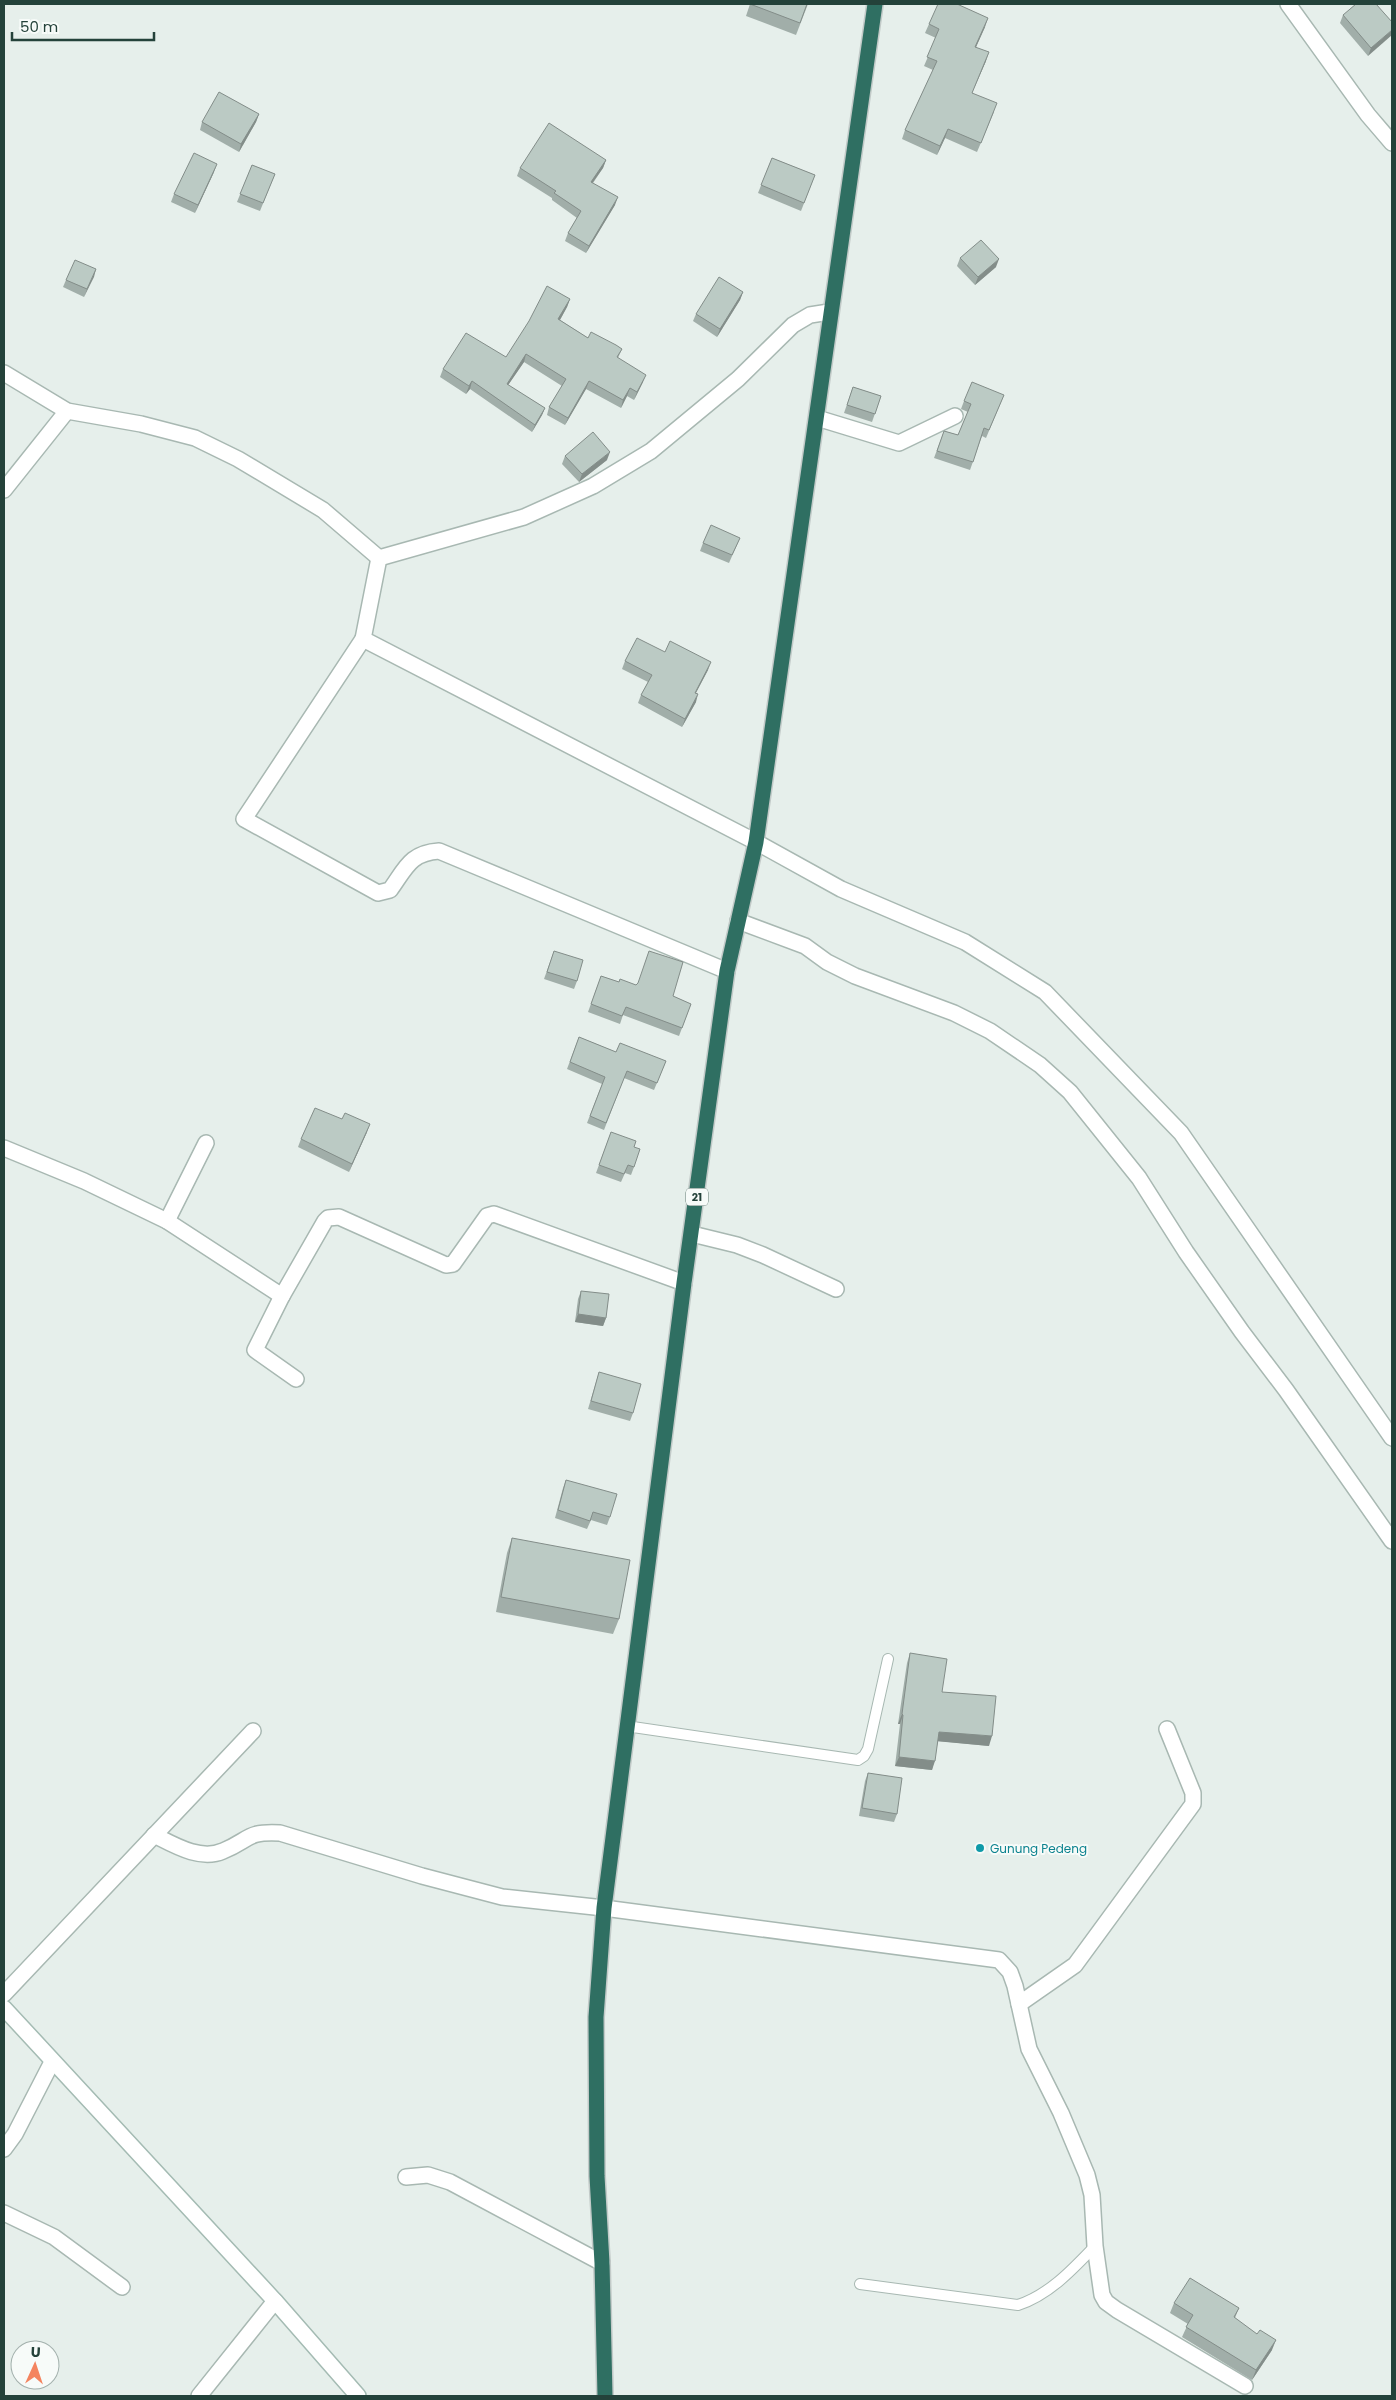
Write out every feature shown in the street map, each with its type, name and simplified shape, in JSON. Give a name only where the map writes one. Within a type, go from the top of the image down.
[{"type":"highway","name":"21","points":[[605,2396],[598,2176],[596,2017],[604,1908],[684,1283],[727,971],[756,842],[817,418],[829,312],[875,4]]},
{"type":"street","points":[[1288,4],[1390,137]]},
{"type":"street","points":[[379,558],[524,517],[593,486],[658,445],[738,379],[793,325],[810,315],[829,312]]},
{"type":"street","points":[[4,373],[67,411],[141,424],[195,438],[238,459],[323,510],[379,558]]},
{"type":"street","points":[[4,490],[67,411]]},
{"type":"street","points":[[817,418],[900,443],[955,416]]},
{"type":"street","points":[[379,558],[363,639],[244,819],[378,893],[390,890],[413,858],[425,852],[439,852],[727,971]]},
{"type":"street","points":[[363,639],[756,842],[841,889],[965,942],[1045,992],[1181,1133],[1392,1438]]},
{"type":"street","points":[[738,921],[805,946],[827,962],[855,976],[954,1013],[990,1031],[1040,1065],[1070,1092],[1139,1178],[1236,1324],[1286,1390],[1392,1541]]},
{"type":"street","points":[[167,1221],[206,1143]]},
{"type":"street","points":[[4,1148],[84,1181],[167,1221],[282,1296]]},
{"type":"street","points":[[296,1379],[255,1350],[282,1296],[325,1221],[333,1216],[446,1265],[453,1264],[459,1258],[487,1216],[494,1214],[684,1283]]},
{"type":"street","points":[[692,1234],[737,1245],[836,1289]]},
{"type":"street","points":[[1019,2004],[1075,1965],[1193,1804],[1193,1793],[1167,1729]]},
{"type":"street","points":[[4,1994],[252,1731]]},
{"type":"street","points":[[154,1835],[186,1850],[212,1854],[223,1851],[248,1835],[266,1832],[280,1833],[422,1876],[502,1897],[992,1957],[999,1960],[1005,1965],[1015,1986],[1029,2049],[1061,2113],[1087,2175],[1092,2195],[1095,2246],[1102,2295],[1106,2302],[1245,2386]]},
{"type":"street","points":[[4,2008],[52,2062],[276,2301],[358,2396]]},
{"type":"street","points":[[4,2149],[16,2134],[52,2062]]},
{"type":"street","points":[[406,2177],[428,2175],[450,2182],[602,2263]]},
{"type":"street","points":[[4,2214],[54,2237],[122,2286]]},
{"type":"street","points":[[199,2396],[276,2301]]},
{"type":"lane","points":[[626,1726],[858,1760],[864,1756],[868,1749],[888,1659]]},
{"type":"lane","points":[[860,2284],[1018,2305],[1036,2299],[1076,2266],[1095,2246]]},
{"type":"building","points":[[750,4],[807,4],[800,23]]},
{"type":"building","points":[[938,4],[957,4],[988,18],[975,47],[989,52],[972,93],[997,103],[981,143],[948,129],[940,146],[905,130],[937,61],[927,57],[939,29],[929,24]]},
{"type":"building","points":[[1356,4],[1376,4],[1392,22],[1392,30],[1371,48],[1343,15]]},
{"type":"building","points":[[219,92],[259,114],[241,144],[202,122]]},
{"type":"building","points":[[549,123],[606,160],[591,182],[618,197],[589,246],[568,233],[581,211],[554,193],[556,191],[520,168]]},
{"type":"building","points":[[194,153],[217,164],[198,205],[174,194]]},
{"type":"building","points":[[772,158],[815,175],[804,203],[761,185]]},
{"type":"building","points":[[252,165],[275,174],[263,203],[240,194]]},
{"type":"building","points":[[981,240],[999,259],[978,277],[960,258]]},
{"type":"building","points":[[75,260],[96,269],[87,289],[66,280]]},
{"type":"building","points":[[719,277],[743,292],[720,329],[696,314]]},
{"type":"building","points":[[547,286],[570,299],[558,319],[588,338],[591,332],[616,345],[622,349],[617,357],[646,375],[637,392],[630,388],[623,400],[589,381],[568,418],[549,407],[566,379],[526,354],[507,384],[545,408],[535,425],[472,381],[469,386],[443,369],[466,333],[506,357],[529,321]]},
{"type":"building","points":[[972,382],[1004,395],[989,430],[984,428],[973,462],[937,451],[944,431],[958,435],[971,404],[964,401]]},
{"type":"building","points":[[853,387],[881,396],[875,414],[847,405]]},
{"type":"building","points":[[593,432],[610,452],[582,474],[565,456]]},
{"type":"building","points":[[711,525],[740,538],[732,555],[703,543]]},
{"type":"building","points":[[637,638],[665,652],[670,641],[711,662],[695,693],[698,694],[685,719],[641,695],[652,675],[625,661]]},
{"type":"building","points":[[554,951],[583,960],[577,981],[547,972]]},
{"type":"building","points":[[649,951],[683,962],[673,996],[691,1004],[682,1028],[626,1007],[622,1016],[591,1004],[601,976],[619,982],[620,979],[636,985]]},
{"type":"building","points":[[579,1037],[616,1052],[620,1043],[666,1061],[657,1083],[627,1071],[606,1123],[590,1116],[605,1077],[570,1062]]},
{"type":"building","points":[[315,1108],[342,1119],[345,1113],[370,1124],[352,1164],[301,1139]]},
{"type":"building","points":[[611,1132],[636,1141],[634,1147],[640,1149],[634,1167],[628,1165],[624,1174],[599,1165]]},
{"type":"building","points":[[581,1291],[609,1294],[606,1318],[578,1314]]},
{"type":"building","points":[[599,1372],[641,1384],[633,1413],[591,1401]]},
{"type":"building","points":[[566,1480],[617,1494],[610,1517],[593,1512],[590,1521],[558,1510]]},
{"type":"building","points":[[512,1538],[630,1560],[619,1619],[501,1597]]},
{"type":"building","points":[[910,1653],[947,1659],[942,1692],[996,1696],[992,1736],[939,1732],[935,1761],[899,1757],[902,1714]]},
{"type":"building","points":[[868,1773],[902,1778],[897,1814],[862,1808]]},
{"type":"building","points":[[1190,2278],[1239,2308],[1234,2317],[1257,2334],[1260,2330],[1276,2340],[1256,2370],[1186,2327],[1193,2315],[1174,2303]]},
{"type":"place","name":"Gunung Pedeng","points":[[980,1848]]}]
